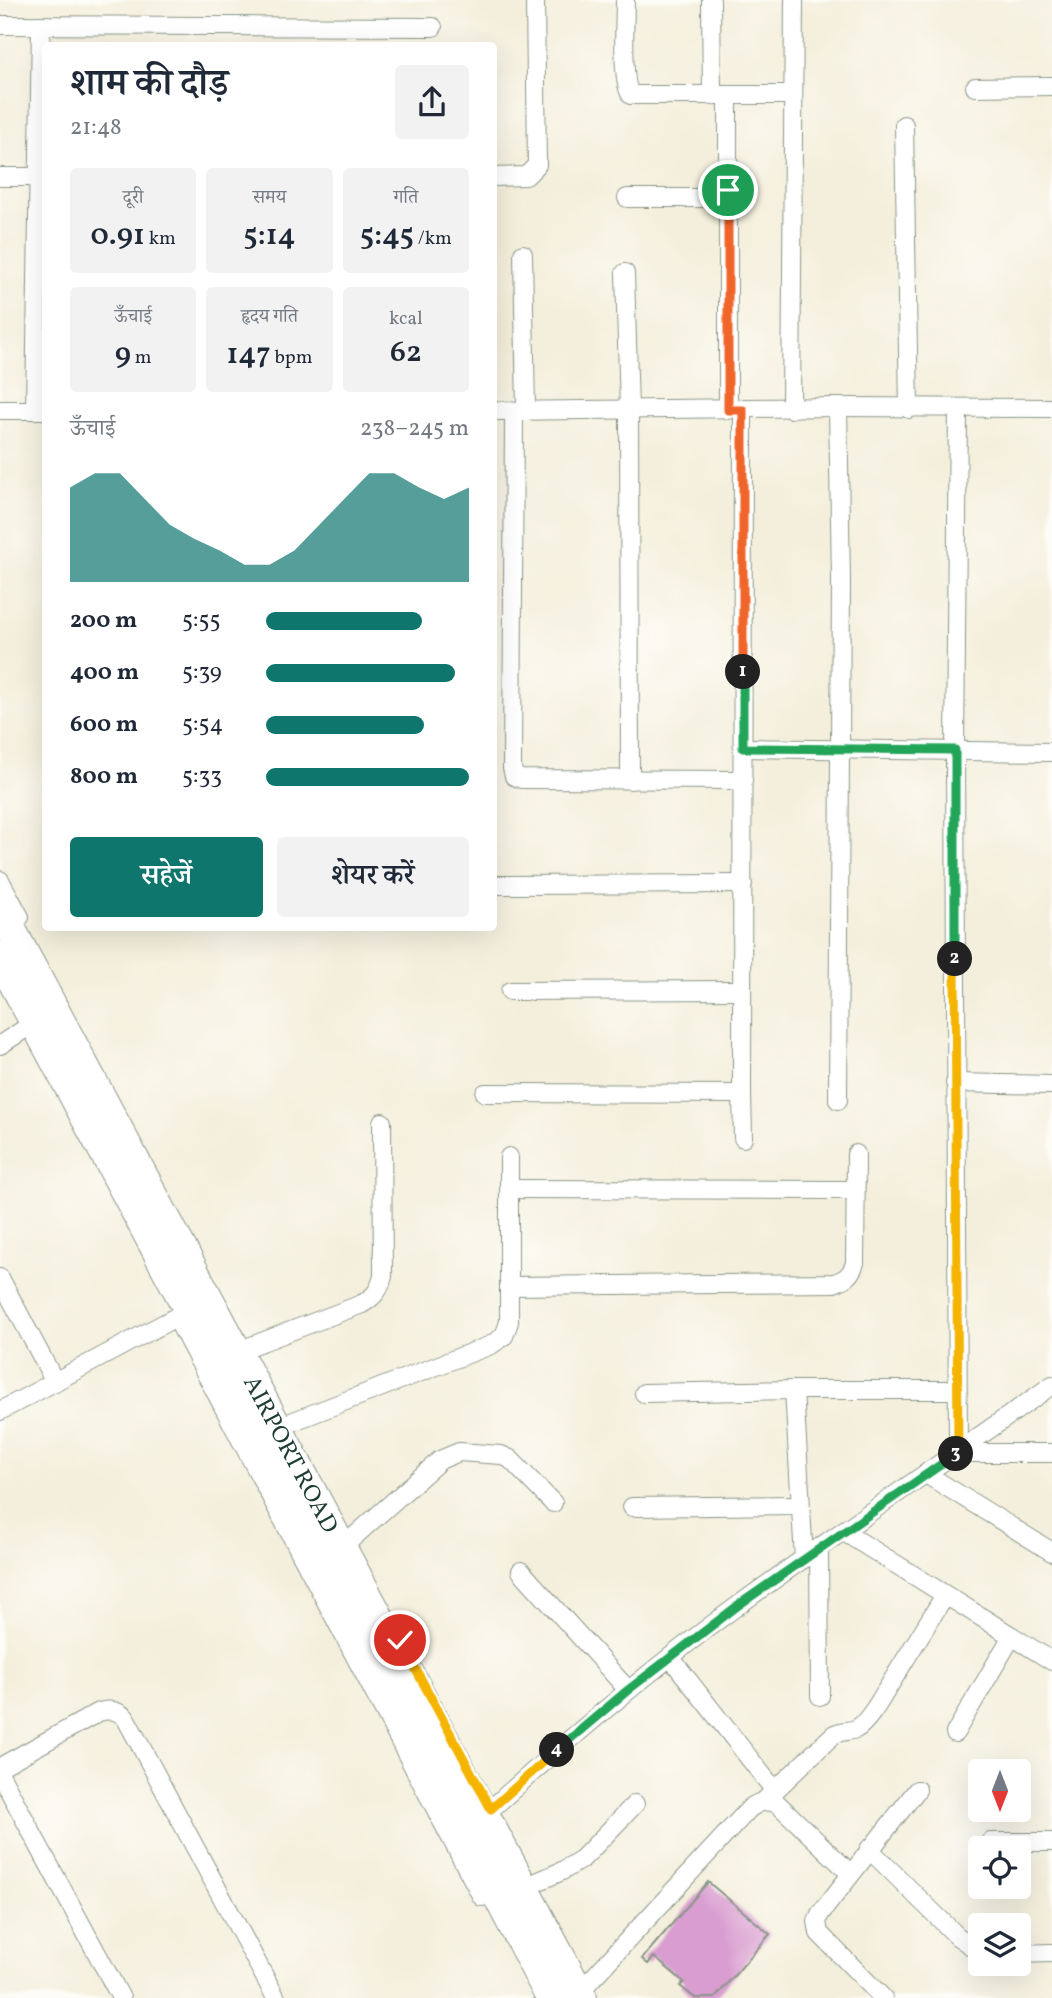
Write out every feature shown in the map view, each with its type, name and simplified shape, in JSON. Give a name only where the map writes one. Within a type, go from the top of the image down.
[{"type":"highway","name":"AIRPORT ROAD","points":[[0,909],[577,1995]]},
{"type":"highway","name":"AIRPORT ROAD","points":[[0,957],[183,1314],[361,1631],[577,1995]]},
{"type":"street","points":[[497,177],[526,176],[537,165],[535,0]]},
{"type":"street","points":[[625,0],[627,91],[636,96],[793,95]]},
{"type":"street","points":[[711,0],[728,198],[735,410],[743,748],[743,1138]]},
{"type":"street","points":[[791,409],[794,0]]},
{"type":"street","points":[[0,25],[433,27]]},
{"type":"street","points":[[0,410],[40,410],[41,25]]},
{"type":"street","points":[[975,87],[1052,86]]},
{"type":"street","points":[[904,125],[909,409]]},
{"type":"street","points":[[0,177],[39,177]]},
{"type":"street","points":[[627,198],[728,198]]},
{"type":"street","points":[[523,254],[513,772],[521,779],[743,780]]},
{"type":"street","points":[[625,273],[629,410],[630,780]]},
{"type":"street","points":[[838,407],[838,1100]]},
{"type":"street","points":[[497,411],[838,407],[1052,408]]},
{"type":"street","points":[[958,409],[955,750],[958,1453]]},
{"type":"street","points":[[743,748],[1052,752]]},
{"type":"street","points":[[0,880],[348,1542],[532,1884],[577,1995],[750,1808],[769,1796],[834,1735],[854,1730],[864,1722],[945,1595]]},
{"type":"street","points":[[497,885],[743,884]]},
{"type":"street","points":[[0,987],[183,1314],[450,1837],[538,1998]]},
{"type":"street","points":[[510,991],[742,990]]},
{"type":"street","points":[[0,1045],[23,1030]]},
{"type":"street","points":[[955,1083],[1052,1085]]},
{"type":"street","points":[[485,1093],[742,1094]]},
{"type":"street","points":[[246,1348],[362,1304],[374,1297],[381,1286],[382,1122]]},
{"type":"street","points":[[509,1286],[834,1283],[845,1279],[852,1272],[855,1263],[856,1154]]},
{"type":"street","points":[[286,1424],[498,1342],[508,1329],[509,1157]]},
{"type":"street","points":[[509,1189],[855,1190]]},
{"type":"street","points":[[0,1278],[55,1382]]},
{"type":"street","points":[[0,1411],[183,1314]]},
{"type":"street","points":[[491,1809],[670,1657],[819,1548],[1052,1385]]},
{"type":"street","points":[[794,1390],[804,1559]]},
{"type":"street","points":[[644,1393],[957,1390]]},
{"type":"street","points":[[348,1542],[440,1460],[453,1453],[491,1453],[506,1457],[553,1503]]},
{"type":"street","points":[[958,1453],[1052,1453]]},
{"type":"street","points":[[926,1474],[1052,1552]]},
{"type":"street","points":[[632,1507],[800,1505]]},
{"type":"street","points":[[844,1532],[1052,1661]]},
{"type":"street","points":[[819,1548],[820,1696]]},
{"type":"street","points":[[521,1571],[628,1690]]},
{"type":"street","points":[[955,1733],[1012,1636]]},
{"type":"street","points":[[670,1657],[769,1796],[850,1873]]},
{"type":"street","points":[[0,1767],[99,1712],[119,1712],[125,1717],[276,1998]]},
{"type":"street","points":[[0,1774],[121,1998]]},
{"type":"street","points":[[883,1998],[819,1933],[817,1921],[850,1873],[917,1790]]},
{"type":"street","points":[[532,1884],[582,1859],[635,1804]]},
{"type":"street","points":[[1031,1842],[1052,1842]]},
{"type":"street","points":[[869,1849],[968,1946]]},
{"type":"street","points":[[1031,1954],[1052,1953]]},
{"type":"building","points":[[708,1882],[770,1934],[715,1998],[695,1998],[680,1986],[684,1982],[654,1957],[648,1964],[642,1959]]},
{"type":"route","points":[[400,1640],[491,1809],[567,1740],[681,1648],[958,1453],[955,750],[743,748],[743,410],[728,410],[728,190]]}]
